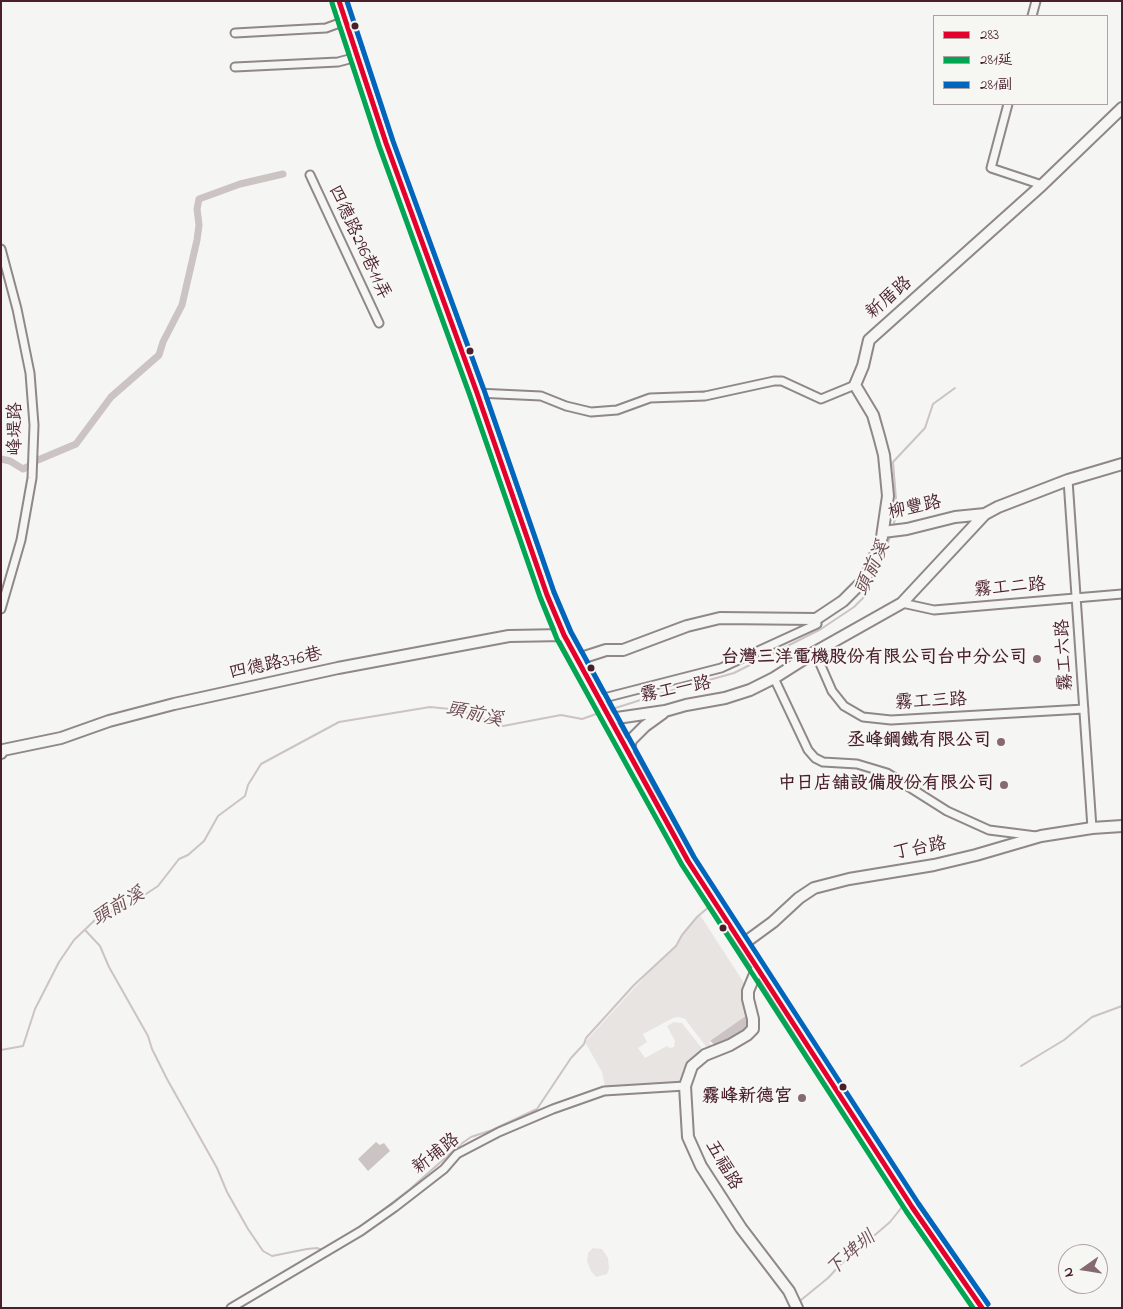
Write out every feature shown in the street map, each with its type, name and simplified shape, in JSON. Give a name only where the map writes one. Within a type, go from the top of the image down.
[{"type":"street","points":[[339,1],[386,142],[477,393],[547,595],[564,635],[688,861],[912,1207],[982,1308]]},
{"type":"street","points":[[1032,15],[1036,1]]},
{"type":"street","points":[[235,33],[326,28],[345,21]]},
{"type":"street","points":[[236,67],[338,62],[358,57]]},
{"type":"street","points":[[1008,105],[991,168],[1042,185]]},
{"type":"street","name":"新厝路","points":[[855,385],[863,366],[869,340],[873,335],[956,264],[1122,108]]},
{"type":"street","name":"四德路296巷11弄","points":[[310,175],[379,323]]},
{"type":"street","name":"峰堤路","points":[[1,249],[17,309],[30,373],[34,425],[32,478],[21,540],[1,609]]},
{"type":"street","points":[[477,393],[541,396],[566,406],[591,412],[617,410],[650,398],[705,396],[774,381],[782,381],[821,399],[855,385],[873,416],[884,455],[888,496],[883,532]]},
{"type":"street","name":"柳豐路","points":[[816,619],[843,601],[861,583],[870,569],[883,532],[907,529],[955,517],[985,514],[998,507],[1068,480],[1122,464]]},
{"type":"street","name":"霧工六路","points":[[1068,480],[1092,828]]},
{"type":"street","name":"霧工一路","points":[[609,717],[665,711],[725,698],[750,690],[774,678],[815,652],[902,603],[985,514]]},
{"type":"street","name":"霧工二路","points":[[902,603],[934,610],[1122,594]]},
{"type":"street","points":[[578,659],[606,650],[623,650],[687,626],[720,618],[816,619],[817,624],[721,668],[601,702]]},
{"type":"street","name":"四德路376巷","points":[[2,751],[61,738],[109,721],[174,704],[338,668],[509,636],[564,635]]},
{"type":"street","name":"霧工三路","points":[[815,652],[832,691],[844,706],[863,717],[891,720],[1084,709]]},
{"type":"street","points":[[774,678],[808,750],[815,758],[823,762],[857,764],[887,773],[947,811],[989,830],[1041,836]]},
{"type":"street","points":[[628,752],[631,740],[645,726],[665,711]]},
{"type":"street","name":"丁台路","points":[[743,944],[814,888],[850,879],[934,866],[1041,836],[1092,828],[1122,826]]},
{"type":"street","name":"五福路","points":[[758,967],[748,991],[753,1019],[752,1028],[747,1035],[730,1045],[705,1055],[692,1066],[685,1086],[688,1137],[695,1155],[741,1228],[789,1291],[797,1308]]},
{"type":"street","name":"新埔路","points":[[231,1308],[361,1231],[423,1185],[444,1168],[457,1154],[499,1132],[553,1109],[604,1091],[685,1086]]},
{"type":"shaded area","points":[[700,915],[746,986],[750,1013],[709,1042],[712,1046],[708,1049],[685,1019],[673,1018],[643,1034],[647,1042],[638,1048],[645,1058],[667,1046],[670,1048],[674,1047],[675,1041],[667,1026],[674,1022],[682,1023],[704,1051],[686,1065],[682,1079],[677,1083],[605,1086],[602,1072],[585,1042],[658,962],[677,946],[683,934]]},
{"type":"shaded area","points":[[750,1013],[751,1018],[747,1028],[738,1036],[720,1046],[710,1041]]},
{"type":"shaded area","points":[[376,1142],[380,1145],[384,1143],[390,1151],[368,1171],[358,1159]]},
{"type":"shaded area","points":[[593,1248],[602,1249],[608,1258],[609,1269],[607,1274],[596,1277],[591,1271],[587,1261],[588,1253]]},
{"type":"waterway","points":[[38,460],[76,444],[111,397],[159,355],[163,342],[182,305],[197,240],[199,225],[197,209],[199,199],[240,184],[283,174]]},
{"type":"waterway","name":"頭前溪","points":[[893,527],[897,511],[893,462],[925,428],[933,404],[955,388]]},
{"type":"waterway","points":[[1,459],[10,461],[23,469],[27,467]]},
{"type":"waterway","name":"頭前溪","points":[[609,710],[734,673],[821,629],[854,607],[863,598],[883,557],[891,534]]},
{"type":"waterway","name":"頭前溪","points":[[1,1050],[23,1046],[35,1009],[59,962],[74,940],[97,918],[134,902],[158,886],[179,859],[188,855],[204,841],[218,816],[245,796],[248,785],[261,764],[339,722],[430,707],[460,710],[503,726],[561,715],[582,719],[602,712]]},
{"type":"waterway","points":[[357,1230],[410,1189],[471,1137],[492,1130],[537,1109],[571,1058],[584,1044],[586,1038],[634,985],[676,946],[682,935],[697,917],[710,906]]},
{"type":"waterway","points":[[85,930],[100,946],[109,967],[148,1036],[152,1049],[167,1079],[217,1168],[227,1192],[263,1251],[272,1256],[307,1249],[317,1248],[322,1250]]},
{"type":"waterway","points":[[1021,1066],[1064,1040],[1092,1017],[1122,1006]]},
{"type":"waterway","name":"下埤圳","points":[[801,1300],[890,1222],[902,1207]]},
{"type":"transit line","name":"283","points":[[339,1],[386,143],[477,393],[547,595],[564,635],[688,861],[912,1207],[982,1308]]},
{"type":"transit line","name":"281副","points":[[347,1],[393,141],[484,390],[554,592],[571,632],[694,857],[918,1203],[988,1304]]},
{"type":"transit line","name":"281延","points":[[332,3],[379,146],[470,396],[540,597],[557,639],[682,865],[906,1211],[973,1308]]},
{"type":"place","name":"台灣三洋電機股份有限公司台中分公司","points":[[1037,659]]},
{"type":"place","name":"丞峰鋼鐵有限公司","points":[[1001,742]]},
{"type":"place","name":"中日店舖設備股份有限公司","points":[[1004,785]]},
{"type":"place","name":"霧峰新德宮","points":[[802,1098]]}]
